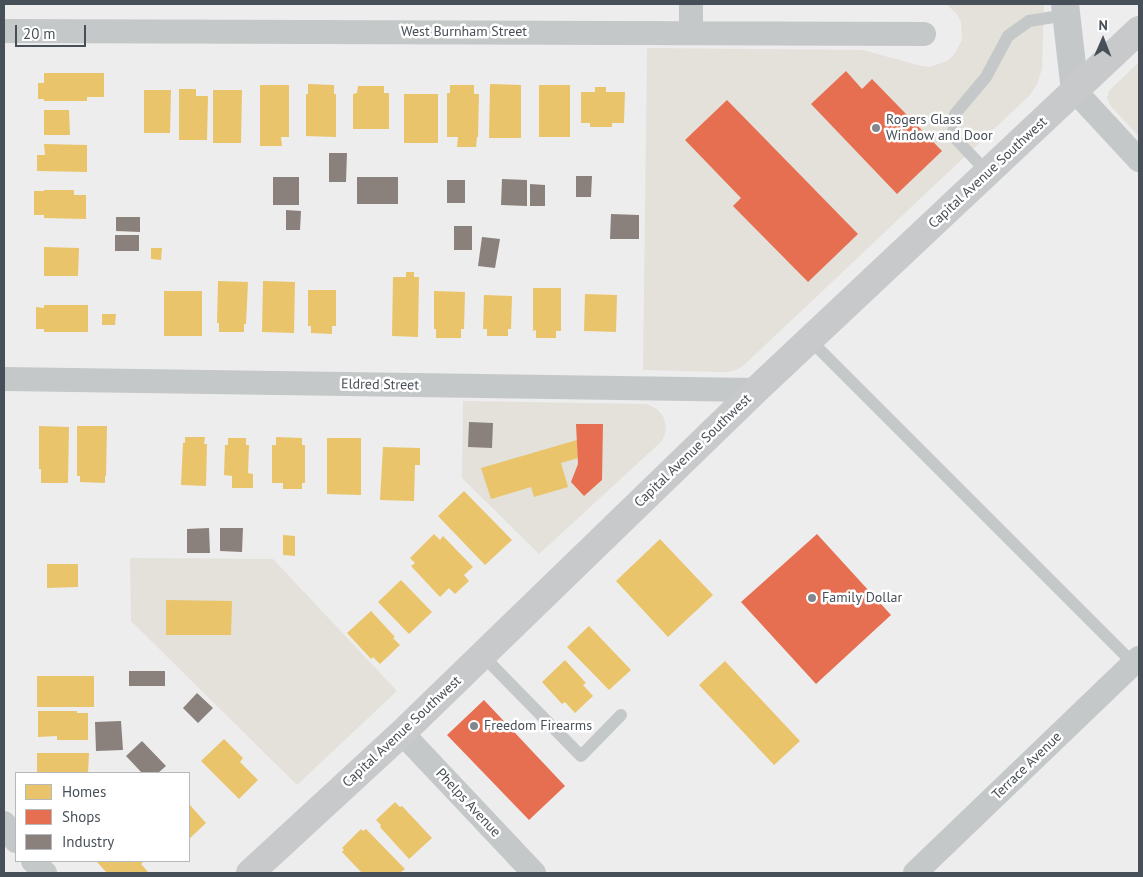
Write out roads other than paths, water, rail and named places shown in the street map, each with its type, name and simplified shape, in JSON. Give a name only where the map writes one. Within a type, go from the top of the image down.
[{"type":"main road","name":"Capital Avenue Southwest","points":[[250,873],[402,733],[756,390],[1139,30]]},
{"type":"street","points":[[691,4],[691,33]]},
{"type":"street","points":[[1065,9],[1075,92],[1139,160]]},
{"type":"street","name":"West Burnham Street","points":[[4,31],[924,34]]},
{"type":"street","name":"Eldred Street","points":[[4,379],[756,390]]},
{"type":"street","name":"Terrace Avenue","points":[[915,873],[1136,661]]},
{"type":"street","name":"Phelps Avenue","points":[[402,733],[534,873]]},
{"type":"street","points":[[4,823],[15,840]]},
{"type":"street","points":[[34,862],[44,873]]},
{"type":"lane","points":[[988,173],[953,136],[955,114],[986,77],[1008,36],[1028,21],[1065,9]]},
{"type":"lane","points":[[810,340],[1136,661]]},
{"type":"lane","points":[[482,655],[581,756],[621,715]]},
{"type":"place","name":"Rogers Glass Window and Door","points":[[876,128]]},
{"type":"place","name":"Family Dollar","points":[[812,598]]},
{"type":"place","name":"Freedom Firearms","points":[[474,726]]}]
